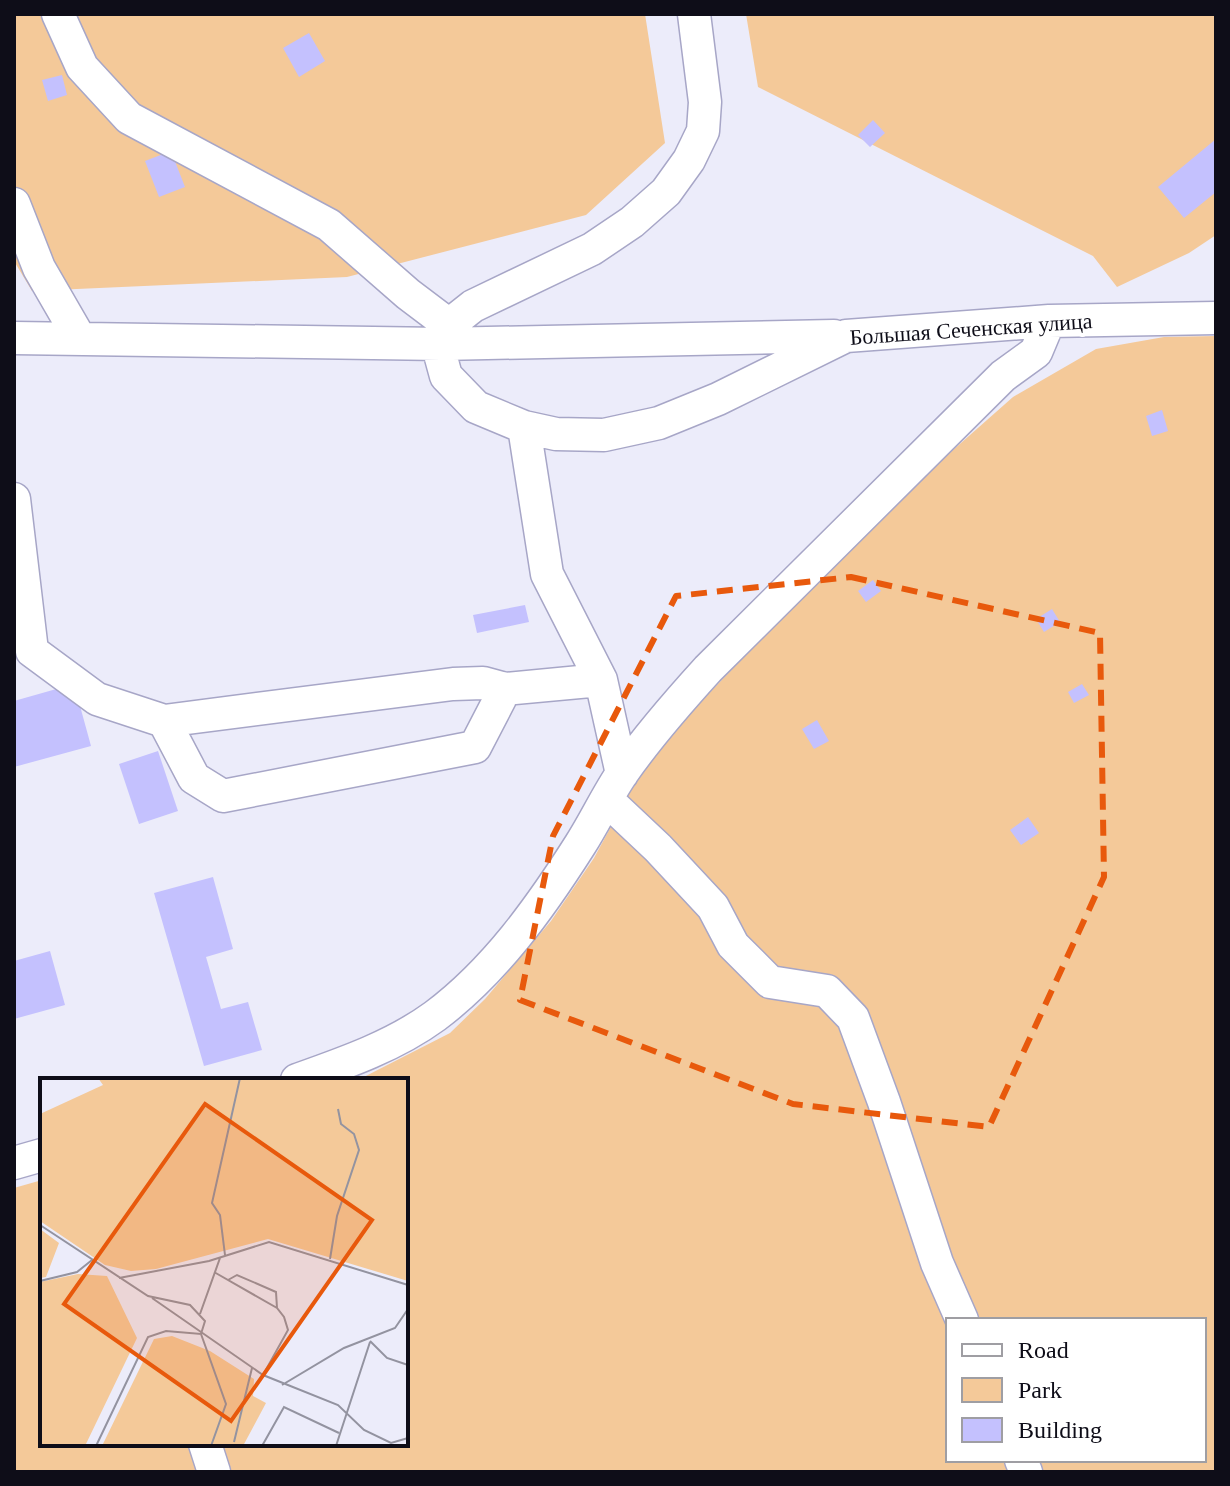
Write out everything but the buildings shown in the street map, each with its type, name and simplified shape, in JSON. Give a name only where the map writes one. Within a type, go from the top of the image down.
[{"type":"street","points":[[58,14],[82,67],[129,118],[329,225],[408,294],[445,334]]},
{"type":"street","points":[[445,334],[473,306],[592,249],[632,222],[666,192],[689,160],[703,131],[705,102],[694,14]]},
{"type":"street","points":[[14,204],[39,268],[80,339]]},
{"type":"street","name":"Большая Сеченская улица","points":[[445,334],[440,354],[446,376],[476,407],[524,427],[556,434],[604,435],[659,423],[718,399],[846,336],[1049,321],[1216,318]]},
{"type":"street","points":[[302,1078],[380,1049],[432,1018],[469,988],[504,951],[529,918],[580,846],[614,787],[662,720],[708,669],[1003,376],[1036,352],[1049,321]]},
{"type":"street","points":[[14,338],[445,334],[846,336]]},
{"type":"street","points":[[524,427],[547,574],[601,680],[614,787],[658,848],[713,907],[733,945],[770,982],[827,991],[853,1018],[937,1263],[961,1318]]},
{"type":"street","points":[[14,499],[32,651],[97,699],[164,721],[453,684],[483,683],[505,689],[601,680]]},
{"type":"street","points":[[164,721],[194,778],[223,796],[475,747],[505,689]]},
{"type":"street","points":[[14,1163],[40,1156]]},
{"type":"street","points":[[206,1446],[214,1472]]},
{"type":"highlighted area","points":[[851,577],[1100,633],[1104,877],[989,1127],[793,1104],[520,1000],[553,836],[676,596]]},
{"type":"green space","points":[[14,14],[645,14],[665,143],[586,215],[347,277],[32,291],[14,261]]},
{"type":"green space","points":[[746,14],[1216,14],[1216,235],[1189,253],[1117,287],[1093,256],[758,87]]},
{"type":"green space","points":[[1216,336],[1216,1472],[14,1472],[14,1188],[40,1181],[40,1446],[408,1446],[408,1078],[362,1078],[450,1033],[485,999],[551,921],[594,858],[634,784],[674,729],[901,496],[1013,397],[1096,349],[1164,337]]}]
